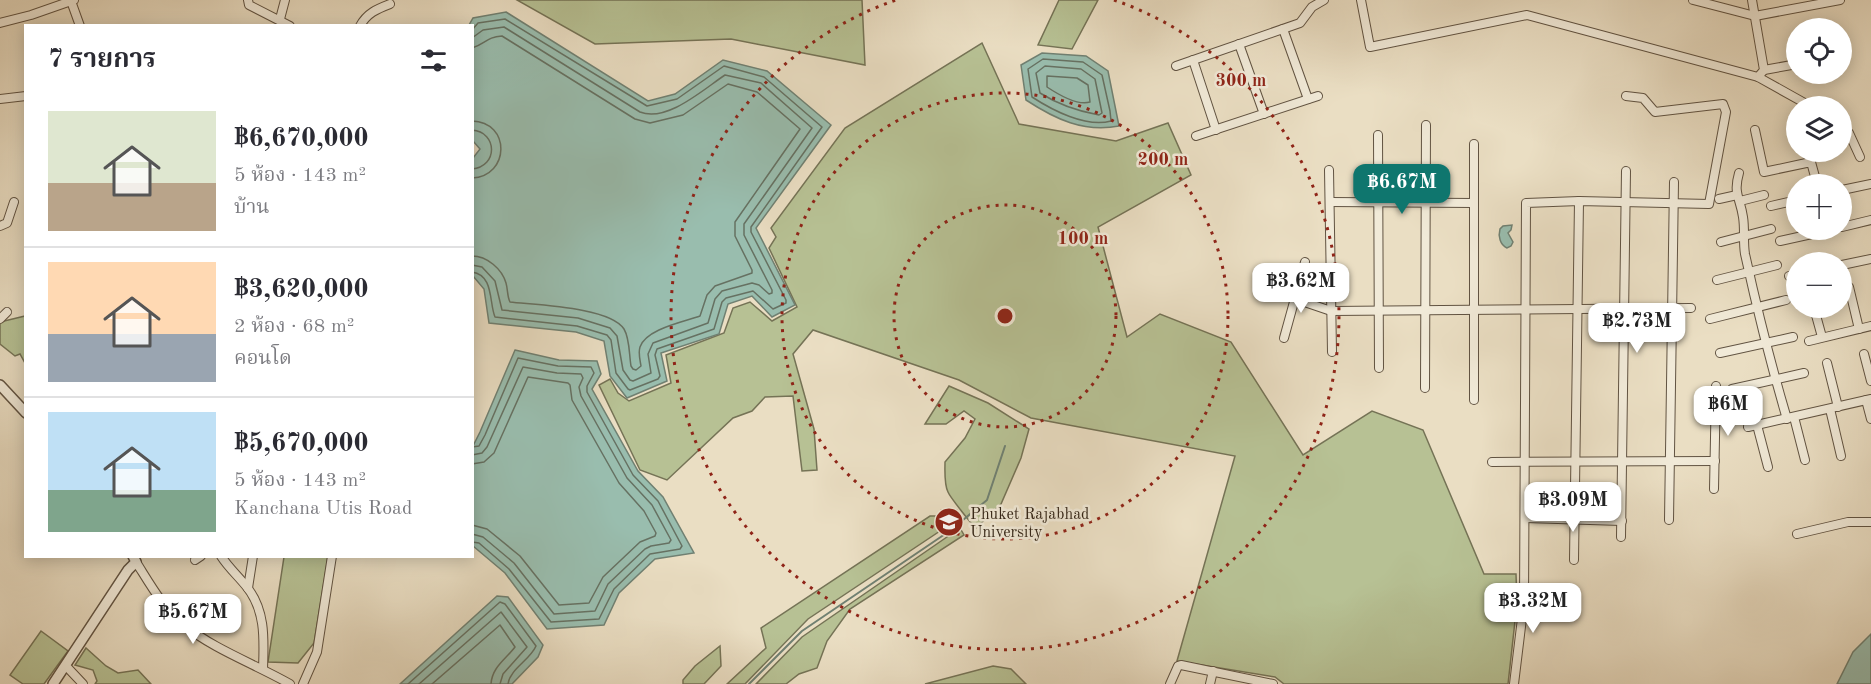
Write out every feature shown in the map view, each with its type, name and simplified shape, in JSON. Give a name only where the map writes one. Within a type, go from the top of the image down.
[{"type":"street","points":[[248,0],[249,5],[287,24]]},
{"type":"street","points":[[280,20],[285,0]]},
{"type":"street","points":[[1176,66],[1300,23],[1312,7],[1324,0]]},
{"type":"street","points":[[1361,0],[1370,47],[1527,15],[1758,77],[1792,96]]},
{"type":"street","points":[[1693,0],[1755,16],[1840,0]]},
{"type":"street","points":[[1752,0],[1764,70]]},
{"type":"street","points":[[0,23],[31,15],[52,4],[72,1],[79,24]]},
{"type":"street","points":[[361,24],[371,12],[390,4]]},
{"type":"street","points":[[1283,29],[1308,99]]},
{"type":"street","points":[[1239,44],[1264,114]]},
{"type":"street","points":[[1193,60],[1216,130]]},
{"type":"street","points":[[1758,77],[1764,70],[1786,66]]},
{"type":"street","points":[[0,99],[24,96]]},
{"type":"street","points":[[1196,136],[1318,96]]},
{"type":"street","points":[[1514,684],[1524,602],[1526,203],[1579,201],[1709,204],[1726,112],[1723,104],[1655,112],[1643,98],[1626,96]]},
{"type":"street","points":[[1425,388],[1426,125]]},
{"type":"street","points":[[1755,130],[1764,172],[1811,162],[1814,174]]},
{"type":"street","points":[[1378,135],[1379,368]]},
{"type":"street","points":[[1852,140],[1860,157]]},
{"type":"street","points":[[1474,144],[1474,400]]},
{"type":"street","points":[[1329,170],[1332,352]]},
{"type":"street","points":[[1621,537],[1626,171]]},
{"type":"street","points":[[1739,173],[1736,185],[1745,252],[1775,380],[1805,460]]},
{"type":"street","points":[[1669,520],[1674,182]]},
{"type":"street","points":[[1852,188],[1871,185]]},
{"type":"street","points":[[1719,199],[1764,195]]},
{"type":"street","points":[[1574,560],[1579,201]]},
{"type":"street","points":[[0,226],[7,223],[14,202]]},
{"type":"street","points":[[1330,202],[1474,203]]},
{"type":"street","points":[[1771,206],[1786,203]]},
{"type":"street","points":[[1852,225],[1871,220]]},
{"type":"street","points":[[1721,242],[1771,229]]},
{"type":"street","points":[[1780,241],[1786,240]]},
{"type":"street","points":[[1852,263],[1871,259]]},
{"type":"street","points":[[1284,338],[1305,262]]},
{"type":"street","points":[[1717,280],[1777,265]]},
{"type":"street","points":[[1278,293],[1331,311],[1692,308]]},
{"type":"street","points":[[1710,319],[1785,300]]},
{"type":"street","points":[[1852,300],[1859,329]]},
{"type":"street","points":[[0,320],[7,312]]},
{"type":"street","points":[[1817,318],[1822,338]]},
{"type":"street","points":[[1809,341],[1871,326]]},
{"type":"street","points":[[1720,353],[1793,337]]},
{"type":"street","points":[[1864,354],[1871,381]]},
{"type":"street","points":[[1827,363],[1838,407]]},
{"type":"street","points":[[1732,389],[1804,373]]},
{"type":"street","points":[[0,385],[24,411]]},
{"type":"street","points":[[1714,489],[1716,386]]},
{"type":"street","points":[[1748,427],[1869,400],[1871,419]]},
{"type":"street","points":[[1830,409],[1841,456]]},
{"type":"street","points":[[1757,425],[1768,467]]},
{"type":"street","points":[[1492,462],[1715,462]]},
{"type":"street","points":[[1526,518],[1622,521]]},
{"type":"street","points":[[1797,534],[1848,522],[1871,522]]},
{"type":"street","points":[[223,558],[248,588],[261,612],[264,636],[263,669]]},
{"type":"street","points":[[248,588],[253,558]]},
{"type":"street","points":[[303,684],[317,652],[332,558]]},
{"type":"street","points":[[53,684],[135,559],[163,603],[184,625],[290,684]]},
{"type":"street","points":[[66,666],[83,684]]},
{"type":"street","points":[[1170,684],[1178,666],[1273,684]]},
{"type":"street","points":[[1210,684],[1214,672]]},
{"type":"shaded area","points":[[517,0],[862,0],[865,65],[731,39],[595,44]]},
{"type":"shaded area","points":[[1059,0],[1098,0],[1072,49],[1038,45]]},
{"type":"shaded area","points":[[982,43],[1019,124],[1116,141],[1168,123],[1191,175],[1098,227],[1127,337],[1160,314],[1231,342],[1303,455],[1372,411],[1423,430],[1484,574],[1516,574],[1517,603],[1508,684],[1284,684],[1275,677],[1177,661],[1235,456],[1031,418],[959,380],[813,330],[793,354],[814,429],[817,470],[802,471],[793,396],[765,397],[752,411],[733,418],[667,480],[640,470],[599,385],[610,379],[618,393],[629,401],[671,383],[666,355],[724,333],[733,308],[750,302],[772,321],[797,307],[769,248],[776,237],[771,228],[845,128]]},
{"type":"shaded area","points":[[24,316],[24,361],[20,354],[15,356],[0,344],[0,322]]},
{"type":"shaded area","points":[[949,386],[988,403],[1029,429],[1021,458],[1001,504],[976,528],[950,495],[945,473],[945,462],[965,438],[975,419],[964,411],[946,424],[925,424]]},
{"type":"shaded area","points":[[930,516],[949,516],[955,521],[808,619],[745,684],[727,684],[766,648],[761,628]]},
{"type":"shaded area","points":[[960,528],[964,535],[850,609],[827,641],[817,668],[799,674],[786,684],[756,684],[802,637]]},
{"type":"shaded area","points":[[284,558],[328,558],[314,643],[298,663],[268,662]]},
{"type":"shaded area","points":[[41,631],[68,651],[44,684],[23,684],[10,675]]},
{"type":"shaded area","points":[[720,646],[721,666],[704,684],[683,684],[683,680],[695,666]]},
{"type":"shaded area","points":[[86,648],[106,666],[118,673],[138,670],[151,684],[95,684],[97,681],[93,670],[75,665]]},
{"type":"shaded area","points":[[993,666],[1011,669],[1026,684],[925,684]]},
{"type":"water","points":[[506,12],[648,101],[675,94],[723,60],[767,71],[831,125],[756,228],[795,305],[772,317],[752,296],[728,304],[719,334],[661,353],[667,381],[627,398],[610,376],[604,341],[576,332],[489,323],[484,289],[474,277],[474,157],[480,149],[474,142],[474,24],[470,24],[473,18]]},
{"type":"water","points":[[1042,53],[1086,56],[1108,71],[1119,126],[1094,128],[1070,123],[1026,100],[1021,65]]},
{"type":"water","points":[[1512,225],[1508,233],[1513,242],[1507,248],[1500,240],[1500,229],[1503,226]]},
{"type":"water","points":[[515,350],[559,360],[597,361],[601,374],[592,389],[638,471],[663,497],[694,553],[655,559],[619,593],[604,625],[547,629],[505,573],[474,547],[474,444]]},
{"type":"water","points":[[497,596],[508,597],[543,645],[538,657],[512,684],[400,684]]},
{"type":"water","points":[[1871,634],[1871,684],[1837,684],[1853,652]]},
{"type":"waterway","points":[[749,684],[802,631],[951,530],[987,500],[1005,446]]},
{"type":"place","name":"Phuket Rajabhad University","points":[[949,522]]}]
